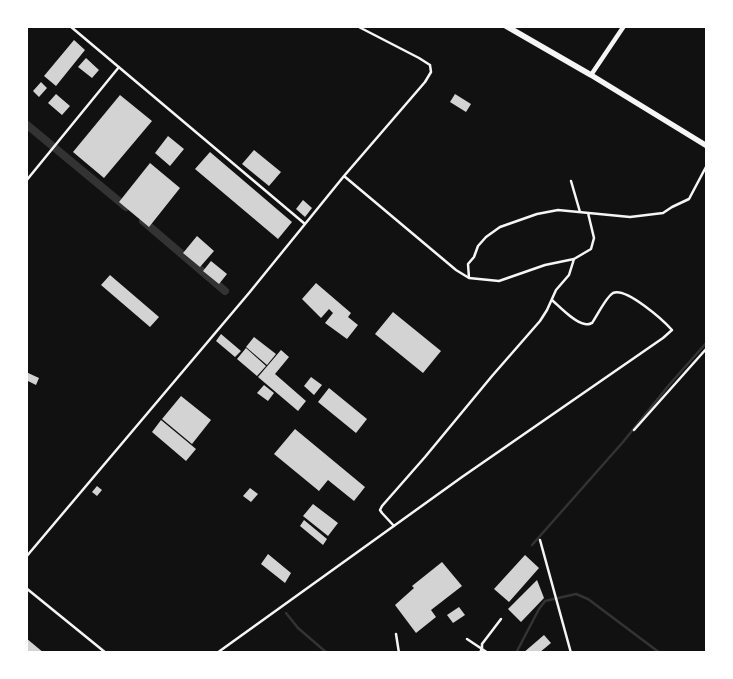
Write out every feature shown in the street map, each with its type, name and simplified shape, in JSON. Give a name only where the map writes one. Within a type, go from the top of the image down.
[{"type":"street","points":[[506,26],[707,146]]},
{"type":"street","points":[[591,75],[624,26]]},
{"type":"lane","points":[[70,26],[305,224]]},
{"type":"lane","points":[[26,557],[344,176],[425,82],[431,72],[430,65],[357,26]]},
{"type":"lane","points":[[26,181],[119,67]]},
{"type":"lane","points":[[469,278],[468,264],[474,257],[478,246],[486,237],[500,227],[537,214],[558,210],[630,217],[663,213],[689,198],[707,165]]},
{"type":"lane","points":[[344,176],[456,270],[469,278],[498,282],[545,265],[574,259],[591,249],[594,238],[588,212]]},
{"type":"lane","points":[[571,181],[580,212]]},
{"type":"lane","points":[[394,526],[380,510],[382,506],[540,321],[556,290],[569,275],[574,259]]},
{"type":"lane","points":[[217,653],[462,477],[672,330],[662,319],[623,293],[615,292],[610,295],[589,324],[578,322],[552,300]]},
{"type":"lane","points":[[634,430],[707,348]]},
{"type":"lane","points":[[540,540],[571,653]]},
{"type":"lane","points":[[26,588],[106,653]]},
{"type":"lane","points":[[480,653],[482,644],[501,619]]},
{"type":"lane","points":[[396,634],[399,653]]},
{"type":"lane","points":[[467,639],[488,653]]},
{"type":"building","points":[[74,40],[85,50],[56,86],[44,76]]},
{"type":"building","points":[[86,58],[99,70],[92,78],[78,67]]},
{"type":"building","points":[[41,82],[47,88],[39,97],[33,91]]},
{"type":"building","points":[[56,94],[70,106],[62,115],[48,103]]},
{"type":"building","points":[[455,94],[471,104],[466,112],[450,102]]},
{"type":"building","points":[[120,95],[152,121],[104,178],[73,152]]},
{"type":"building","points":[[168,136],[184,149],[170,166],[155,153]]},
{"type":"building","points":[[254,150],[281,172],[269,186],[242,164]]},
{"type":"building","points":[[210,152],[292,222],[278,239],[195,169]]},
{"type":"building","points":[[150,163],[180,188],[149,227],[119,202]]},
{"type":"building","points":[[303,200],[312,208],[305,217],[296,209]]},
{"type":"building","points":[[197,236],[214,251],[200,267],[183,253]]},
{"type":"building","points":[[211,261],[227,274],[219,284],[203,271]]},
{"type":"building","points":[[110,275],[159,317],[150,327],[101,285]]},
{"type":"building","points":[[316,283],[351,313],[348,317],[358,325],[347,339],[325,323],[333,313],[329,309],[321,318],[302,299]]},
{"type":"building","points":[[393,312],[441,351],[423,373],[375,334]]},
{"type":"building","points":[[221,334],[241,351],[235,357],[216,341]]},
{"type":"building","points":[[254,337],[276,354],[267,365],[246,347]]},
{"type":"building","points":[[246,348],[266,366],[257,376],[237,359]]},
{"type":"building","points":[[281,350],[289,357],[275,374],[306,401],[298,411],[258,377]]},
{"type":"building","points":[[26,372],[39,378],[36,385],[26,380]]},
{"type":"building","points":[[311,377],[322,385],[314,395],[304,386]]},
{"type":"building","points":[[264,385],[274,393],[268,401],[257,393]]},
{"type":"building","points":[[329,388],[367,419],[356,433],[318,402]]},
{"type":"building","points":[[181,396],[211,420],[192,444],[162,419]]},
{"type":"building","points":[[161,420],[196,449],[186,461],[152,432]]},
{"type":"building","points":[[295,429],[365,487],[354,501],[328,480],[319,491],[274,454]]},
{"type":"building","points":[[97,486],[102,490],[97,496],[92,492]]},
{"type":"building","points":[[250,488],[258,494],[251,502],[243,496]]},
{"type":"building","points":[[313,504],[338,523],[328,536],[303,516]]},
{"type":"building","points":[[304,520],[327,539],[323,545],[300,526]]},
{"type":"building","points":[[268,554],[291,573],[285,583],[261,564]]},
{"type":"building","points":[[525,555],[539,568],[509,602],[494,589]]},
{"type":"building","points":[[442,562],[462,586],[431,610],[436,617],[416,633],[395,605],[414,588],[412,586]]},
{"type":"building","points":[[537,580],[544,598],[521,622],[508,609]]},
{"type":"building","points":[[459,607],[465,615],[453,623],[447,615]]},
{"type":"building","points":[[544,635],[551,643],[539,653],[523,653]]},
{"type":"building","points":[[26,638],[44,653],[29,653],[26,650]]},
{"type":"waterway","points":[[26,124],[126,207]]},
{"type":"waterway","points":[[143,221],[225,291]]},
{"type":"waterway","points":[[532,545],[623,442],[707,342]]},
{"type":"waterway","points":[[516,653],[545,601],[576,594],[588,599],[660,653]]},
{"type":"waterway","points":[[286,613],[298,628],[327,653]]}]
